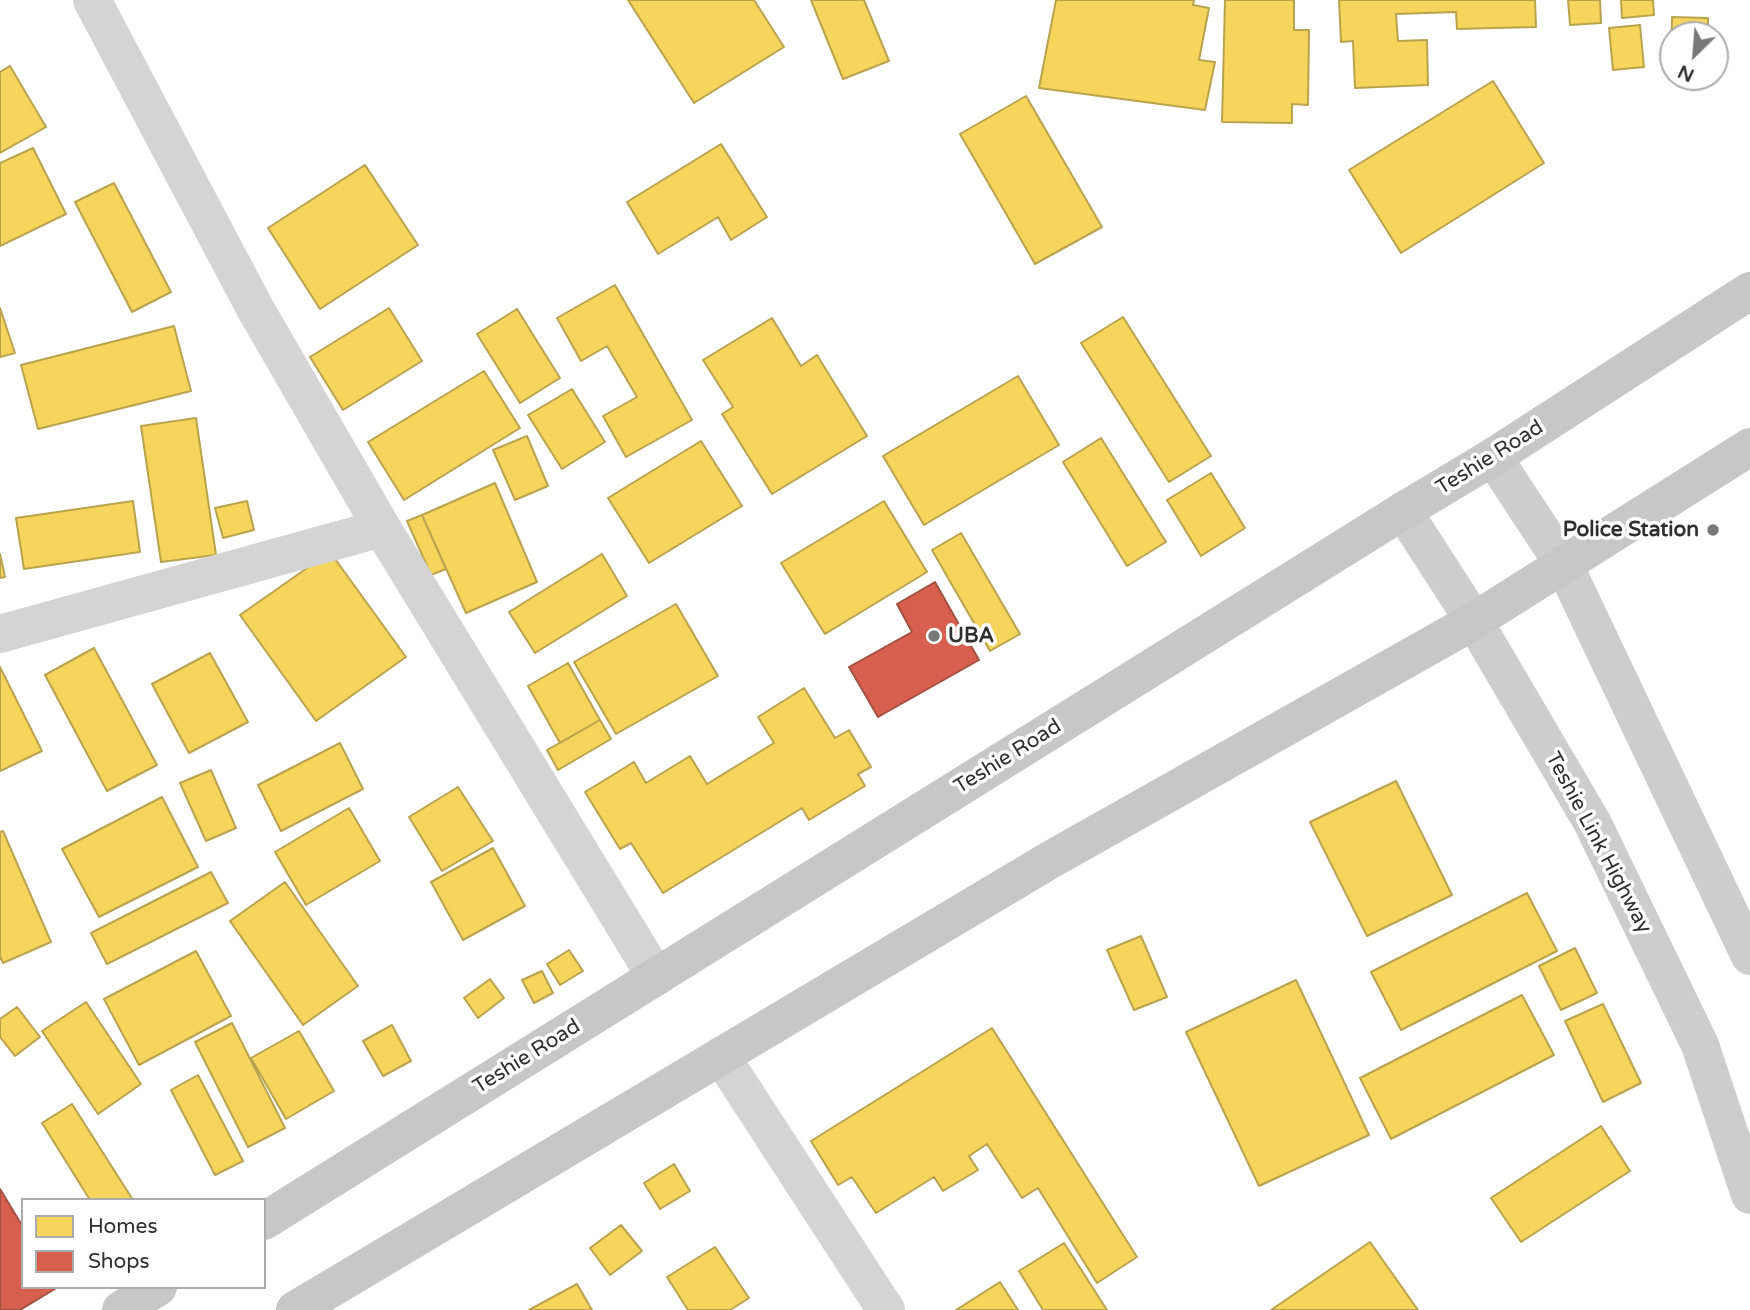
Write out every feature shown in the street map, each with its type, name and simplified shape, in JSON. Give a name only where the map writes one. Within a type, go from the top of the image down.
[{"type":"main road","name":"Teshie Road","points":[[266,1220],[1493,457],[1750,291]]},
{"type":"main road","points":[[295,1310],[1050,860],[1474,621],[1750,447]]},
{"type":"main road","points":[[1493,457],[1564,565],[1750,956]]},
{"type":"main road","name":"Teshie Link Highway","points":[[1403,511],[1474,621],[1592,822],[1700,1045],[1750,1195]]},
{"type":"main road","points":[[121,1310],[155,1289]]},
{"type":"street","points":[[92,0],[256,310],[382,528],[656,977]]},
{"type":"street","points":[[0,634],[382,528]]},
{"type":"street","points":[[722,1056],[886,1310]]},
{"type":"building: Homes","points":[[628,0],[754,0],[784,47],[694,103]]},
{"type":"building: Homes","points":[[811,0],[864,0],[889,61],[843,79]]},
{"type":"building: Homes","points":[[1056,0],[1194,0],[1193,5],[1209,8],[1199,60],[1215,62],[1205,110],[1039,88]]},
{"type":"building: Homes","points":[[1225,0],[1294,0],[1294,30],[1309,30],[1308,105],[1292,104],[1292,123],[1222,122]]},
{"type":"building: Homes","points":[[1339,0],[1535,0],[1536,27],[1457,29],[1456,12],[1396,14],[1398,41],[1427,40],[1428,85],[1355,88],[1353,41],[1341,42]]},
{"type":"building: Homes","points":[[1568,0],[1600,0],[1601,23],[1570,25]]},
{"type":"building: Homes","points":[[1621,0],[1653,0],[1654,15],[1622,18]]},
{"type":"building: Homes","points":[[1672,17],[1708,18],[1708,21],[1672,21]]},
{"type":"building: Homes","points":[[1640,25],[1644,67],[1613,70],[1609,28]]},
{"type":"building: Homes","points":[[10,66],[46,127],[0,153],[0,72]]},
{"type":"building: Homes","points":[[1493,81],[1544,163],[1401,253],[1349,170]]},
{"type":"building: Homes","points":[[1026,96],[1102,227],[1035,264],[960,134]]},
{"type":"building: Homes","points":[[721,144],[767,217],[731,240],[718,217],[658,254],[627,202]]},
{"type":"building: Homes","points":[[33,148],[66,214],[0,246],[0,163]]},
{"type":"building: Homes","points":[[365,165],[418,245],[320,309],[268,228]]},
{"type":"building: Homes","points":[[114,183],[171,292],[132,312],[75,202]]},
{"type":"building: Homes","points":[[615,285],[692,420],[626,457],[603,416],[637,397],[607,346],[581,361],[557,318]]},
{"type":"building: Homes","points":[[0,308],[15,353],[0,357]]},
{"type":"building: Homes","points":[[389,308],[422,361],[343,410],[310,357]]},
{"type":"building: Homes","points":[[517,309],[560,378],[520,403],[477,334]]},
{"type":"building: Homes","points":[[1123,317],[1211,456],[1169,482],[1081,343]]},
{"type":"building: Homes","points":[[772,318],[801,366],[817,355],[867,436],[772,494],[722,414],[733,407],[703,360]]},
{"type":"building: Homes","points":[[174,326],[191,391],[38,429],[21,365]]},
{"type":"building: Homes","points":[[484,371],[520,428],[404,500],[368,442]]},
{"type":"building: Homes","points":[[1018,376],[1059,445],[924,525],[883,456]]},
{"type":"building: Homes","points":[[572,389],[605,442],[562,469],[528,415]]},
{"type":"building: Homes","points":[[196,418],[216,555],[161,562],[141,426]]},
{"type":"building: Homes","points":[[527,436],[548,486],[515,500],[493,450]]},
{"type":"building: Homes","points":[[1101,438],[1166,542],[1127,566],[1063,462]]},
{"type":"building: Homes","points":[[701,441],[742,506],[649,563],[608,498]]},
{"type":"building: Homes","points":[[1211,473],[1245,528],[1201,556],[1167,500]]},
{"type":"building: Homes","points":[[495,483],[537,582],[466,613],[422,515]]},
{"type":"building: Homes","points":[[133,501],[140,552],[24,569],[16,518]]},
{"type":"building: Homes","points":[[247,501],[254,530],[223,538],[215,508]]},
{"type":"building: Homes","points":[[884,501],[927,572],[825,634],[781,563]]},
{"type":"building: Homes","points":[[422,515],[446,569],[431,575],[407,521]]},
{"type":"building: Homes","points":[[961,533],[1020,634],[990,651],[932,550]]},
{"type":"building: Homes","points":[[330,552],[406,657],[316,721],[240,615]]},
{"type":"building: Homes","points":[[0,554],[5,577],[0,578]]},
{"type":"building: Homes","points":[[602,554],[627,596],[535,653],[509,612]]},
{"type":"building: Homes","points":[[676,604],[718,676],[616,734],[574,662]]},
{"type":"building: Homes","points":[[94,648],[157,765],[107,791],[45,675]]},
{"type":"building: Homes","points":[[210,653],[248,722],[189,753],[152,684]]},
{"type":"building: Homes","points":[[568,663],[600,720],[560,743],[528,686]]},
{"type":"building: Homes","points":[[0,667],[42,751],[0,771]]},
{"type":"building: Homes","points":[[804,688],[835,738],[849,730],[871,767],[858,774],[865,786],[809,820],[802,808],[663,893],[631,843],[620,849],[585,792],[634,762],[646,783],[690,756],[707,784],[774,743],[758,717]]},
{"type":"building: Homes","points":[[600,720],[611,739],[558,770],[547,750]]},
{"type":"building: Homes","points":[[340,743],[363,789],[281,831],[258,785]]},
{"type":"building: Homes","points":[[211,770],[236,828],[206,841],[180,783]]},
{"type":"building: Homes","points":[[1396,781],[1452,895],[1367,936],[1310,822]]},
{"type":"building: Homes","points":[[458,787],[493,841],[442,871],[409,817]]},
{"type":"building: Homes","points":[[162,797],[198,867],[99,917],[62,849]]},
{"type":"building: Homes","points":[[349,808],[380,861],[306,905],[275,852]]},
{"type":"building: Homes","points":[[3,831],[51,942],[3,963],[0,957],[0,832]]},
{"type":"building: Homes","points":[[493,848],[525,906],[463,940],[431,882]]},
{"type":"building: Homes","points":[[211,872],[228,903],[107,964],[91,933]]},
{"type":"building: Homes","points":[[285,882],[358,986],[303,1025],[230,921]]},
{"type":"building: Homes","points":[[1527,893],[1557,951],[1401,1030],[1371,972]]},
{"type":"building: Homes","points":[[1141,936],[1167,997],[1134,1010],[1107,950]]},
{"type":"building: Homes","points":[[1575,948],[1597,993],[1561,1010],[1539,966]]},
{"type":"building: Homes","points":[[569,950],[583,971],[560,985],[547,964]]},
{"type":"building: Homes","points":[[196,951],[231,1016],[139,1065],[104,999]]},
{"type":"building: Homes","points":[[542,971],[553,993],[534,1003],[522,980]]},
{"type":"building: Homes","points":[[490,979],[504,998],[478,1018],[464,998]]},
{"type":"building: Homes","points":[[1296,980],[1369,1135],[1259,1186],[1186,1032]]},
{"type":"building: Homes","points":[[1522,995],[1554,1055],[1391,1139],[1360,1078]]},
{"type":"building: Homes","points":[[86,1002],[141,1084],[98,1114],[42,1031]]},
{"type":"building: Homes","points":[[1603,1004],[1641,1083],[1603,1102],[1565,1021]]},
{"type":"building: Homes","points":[[17,1007],[40,1037],[15,1056],[0,1037],[0,1019]]},
{"type":"building: Homes","points":[[232,1023],[285,1128],[248,1147],[195,1042]]},
{"type":"building: Homes","points":[[392,1025],[411,1061],[383,1076],[363,1041]]},
{"type":"building: Homes","points":[[992,1028],[1137,1257],[1097,1283],[1038,1188],[1022,1198],[987,1144],[969,1156],[978,1170],[943,1191],[934,1177],[876,1213],[852,1177],[838,1185],[811,1141]]},
{"type":"building: Homes","points":[[299,1031],[334,1091],[286,1119],[251,1058]]},
{"type":"building: Homes","points":[[198,1075],[243,1161],[215,1175],[171,1090]]},
{"type":"building: Homes","points":[[72,1104],[132,1198],[89,1198],[42,1123]]},
{"type":"building: Homes","points":[[1601,1126],[1630,1171],[1521,1242],[1491,1198]]},
{"type":"building: Homes","points":[[674,1164],[690,1191],[660,1209],[644,1183]]},
{"type":"building: Homes","points":[[621,1225],[642,1251],[610,1275],[590,1248]]},
{"type":"building: Homes","points":[[1370,1242],[1418,1310],[1271,1310]]},
{"type":"building: Homes","points":[[1064,1243],[1107,1310],[1043,1310],[1019,1271]]},
{"type":"building: Homes","points":[[715,1247],[749,1298],[730,1310],[688,1310],[667,1277]]},
{"type":"building: Homes","points":[[1000,1282],[1018,1310],[956,1310]]},
{"type":"building: Homes","points":[[577,1284],[592,1310],[529,1310]]},
{"type":"building: Shops","points":[[935,582],[979,660],[878,717],[849,667],[912,632],[897,604]]},
{"type":"building: Shops","points":[[0,1189],[21,1224],[21,1289],[55,1289],[20,1310],[0,1310]]},
{"type":"place","name":"Police Station","points":[[1713,530]]},
{"type":"place","name":"UBA","points":[[934,636]]}]
